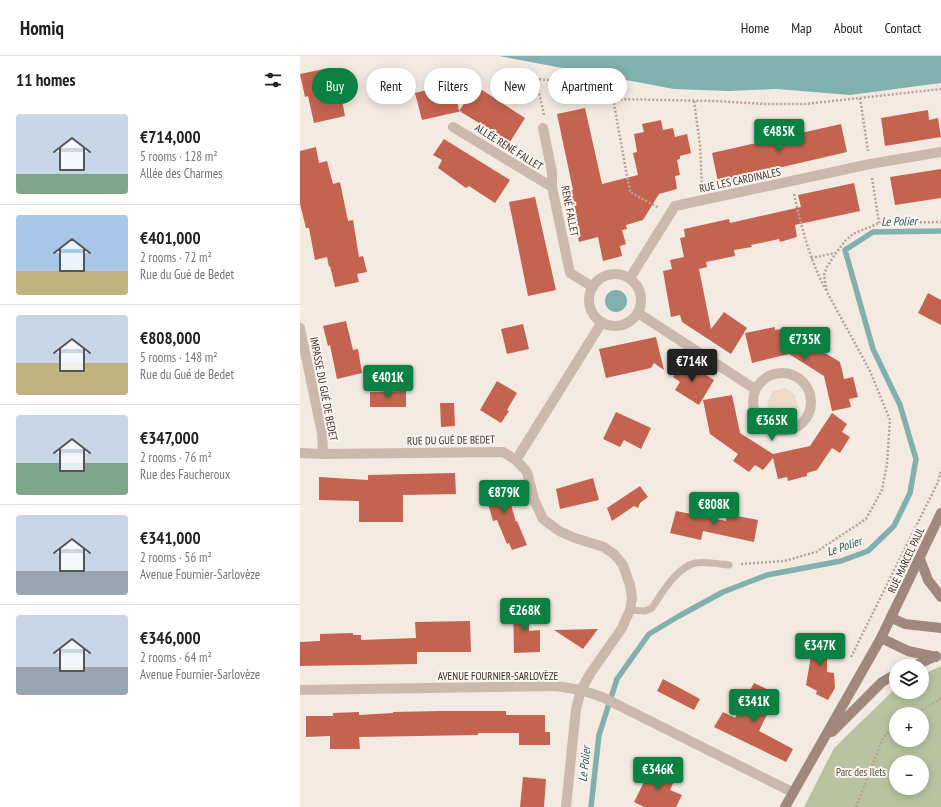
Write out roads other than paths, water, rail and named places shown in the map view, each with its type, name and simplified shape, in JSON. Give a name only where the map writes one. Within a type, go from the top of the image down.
[{"type":"street","name":"ALLÉE RENÉ FALLET","points":[[453,127],[552,187]]},
{"type":"street","name":"RENÉ FALLET","points":[[543,128],[552,172],[552,187],[570,273],[593,286]]},
{"type":"street","name":"RUE LES CARDINALES","points":[[630,278],[675,206],[870,164],[941,152]]},
{"type":"street","points":[[614,274],[630,278],[640,291],[641,298],[638,314],[625,324],[617,326],[609,326],[595,317],[591,310],[590,302],[590,294],[593,286],[606,276],[614,274]]},
{"type":"street","points":[[638,314],[755,389]]},
{"type":"street","points":[[516,460],[602,322]]},
{"type":"street","name":"IMPASSE DU GUÉ DE BEDET","points":[[300,328],[322,433],[324,454]]},
{"type":"street","points":[[788,373],[796,377],[804,383],[809,391],[811,400],[810,410],[806,419],[800,426],[790,431],[781,432],[771,430],[756,418],[752,398],[755,389],[761,381],[773,374],[788,373]]},
{"type":"street","name":"RUE DU GUÉ DE BEDET","points":[[300,453],[503,452],[516,460],[527,472],[535,502],[543,518],[559,531],[575,538],[604,546],[616,556],[623,565],[630,585],[632,598],[630,610],[622,628],[590,674],[581,690],[576,709],[566,807]]},
{"type":"street","name":"RUE MARCEL PAUL","points":[[822,741],[892,618],[941,513]]},
{"type":"street","points":[[920,559],[928,580],[941,597]]},
{"type":"street","points":[[892,618],[905,624],[941,628]]},
{"type":"street","points":[[881,638],[908,651],[938,655]]},
{"type":"street","points":[[785,807],[792,792],[822,741],[882,682],[889,678]]},
{"type":"street","name":"AVENUE FOURNIER-SARLOVÈZE","points":[[300,690],[556,686],[581,690],[602,697],[792,792]]},
{"type":"lane","points":[[630,610],[645,611],[652,608],[679,572],[687,566],[696,563],[729,565]]},
{"type":"water","points":[[499,56],[941,56],[941,83],[850,95],[777,89],[728,91],[674,89],[627,80],[627,68],[563,68]]},
{"type":"water","points":[[616,290],[620,291],[626,297],[626,305],[620,311],[616,312],[612,311],[606,305],[605,301],[606,297],[612,291]]},
{"type":"waterway","name":"Le Polier","points":[[591,807],[599,735],[617,679],[649,634],[723,592],[767,575],[841,561],[868,551],[894,526],[910,493],[916,459],[900,405],[873,349],[845,250],[873,232],[941,231]]},
{"type":"park label","name":"Parc des Ilets","points":[[861,772]]}]
